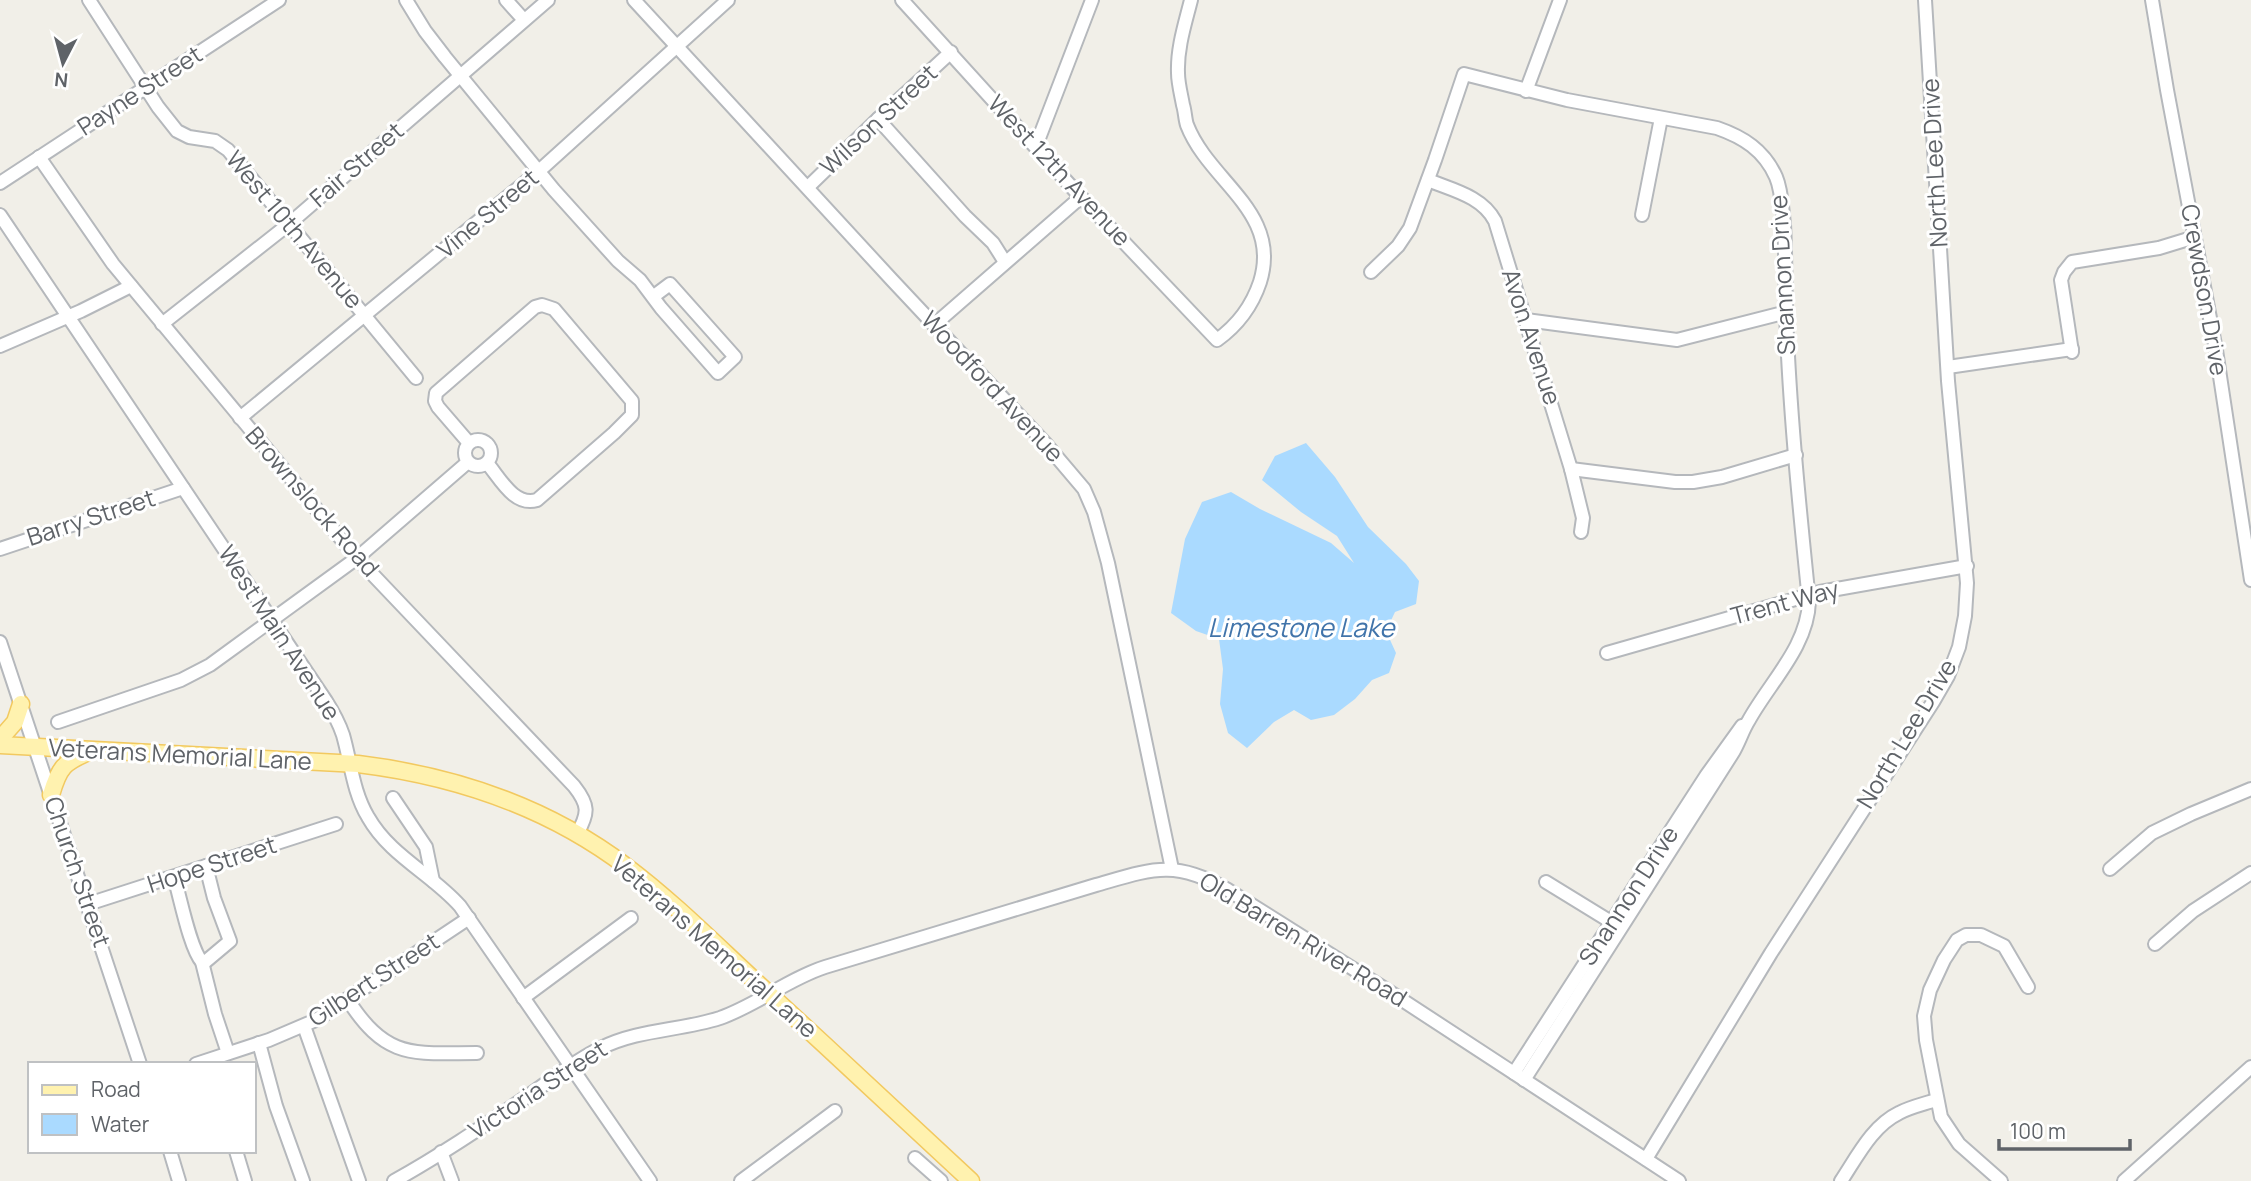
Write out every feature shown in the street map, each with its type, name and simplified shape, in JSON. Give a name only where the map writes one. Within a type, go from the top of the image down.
[{"type":"main road","points":[[0,739],[15,722],[21,704]]},
{"type":"main road","name":"Veterans Memorial Lane","points":[[0,745],[350,764],[405,771],[476,788],[521,805],[578,834],[643,879],[971,1181]]},
{"type":"main road","points":[[51,795],[61,768],[70,760],[92,750]]},
{"type":"street","name":"West 10th Avenue","points":[[89,0],[159,107],[180,133],[215,141],[228,150],[416,378]]},
{"type":"street","name":"Payne Street","points":[[0,183],[279,0]]},
{"type":"street","points":[[406,0],[425,31],[459,75],[539,171],[613,256],[640,280],[660,308],[718,373],[735,358],[670,284],[654,296]]},
{"type":"street","points":[[506,0],[524,20]]},
{"type":"street","name":"Fair Street","points":[[162,324],[289,224],[548,0]]},
{"type":"street","name":"Woodford Avenue","points":[[634,0],[1076,477],[1090,500],[1108,563],[1171,869]]},
{"type":"street","name":"Vine Street","points":[[240,418],[539,171],[728,0]]},
{"type":"street","name":"West 12th Avenue","points":[[902,0],[1081,197],[1217,340],[1233,328],[1255,298],[1266,265],[1258,224],[1233,188],[1208,162],[1187,125],[1178,74],[1179,46],[1191,0]]},
{"type":"street","points":[[1036,146],[1092,0]]},
{"type":"street","points":[[1526,91],[1560,0]]},
{"type":"street","name":"North Lee Drive","points":[[1646,1159],[1772,953],[1941,689],[1954,662],[1962,632],[1967,600],[1967,566],[1948,367],[1925,0]]},
{"type":"street","name":"Crewdson Drive","points":[[2152,0],[2166,90],[2216,350],[2251,580]]},
{"type":"street","name":"Wilson Street","points":[[808,187],[951,52]]},
{"type":"street","name":"Shannon Drive","points":[[1428,180],[1464,74],[1526,91],[1731,132],[1748,142],[1768,162],[1777,180],[1782,205],[1787,265],[1788,366],[1809,612],[1802,635],[1748,722],[1728,743],[1684,821],[1519,1076]]},
{"type":"street","points":[[1642,215],[1661,118]]},
{"type":"street","points":[[878,119],[965,216],[993,243],[1005,262]]},
{"type":"street","name":"Brownslock Road","points":[[39,157],[106,256],[357,558],[579,793],[586,810],[578,834]]},
{"type":"street","points":[[1371,272],[1404,237],[1428,180]]},
{"type":"street","name":"Avon Avenue","points":[[1428,180],[1472,198],[1489,211],[1494,221],[1571,469],[1583,518],[1581,532]]},
{"type":"street","points":[[934,325],[1081,197]]},
{"type":"street","name":"West Main Avenue","points":[[0,215],[337,719],[360,802],[374,827],[395,852],[455,900],[650,1181]]},
{"type":"street","points":[[1948,367],[2072,350],[2062,281],[2064,272],[2072,262],[2159,248],[2195,237]]},
{"type":"street","points":[[0,346],[131,286]]},
{"type":"street","points":[[469,443],[438,407],[435,401],[436,393],[535,307],[542,305],[554,309],[632,401],[632,415],[537,500],[527,501],[514,496],[487,463]]},
{"type":"street","points":[[1526,320],[1677,340],[1787,312]]},
{"type":"street","points":[[480,440],[488,444],[491,451],[487,463],[479,466],[468,461],[465,451],[469,443],[480,440]]},
{"type":"street","points":[[1571,469],[1693,482],[1722,477],[1796,455]]},
{"type":"street","points":[[58,722],[191,676],[357,558],[468,461]]},
{"type":"street","name":"Barry Street","points":[[0,549],[183,488]]},
{"type":"street","name":"Trent Way","points":[[1607,653],[1809,594],[1967,566]]},
{"type":"street","name":"Church Street","points":[[0,642],[139,1062]]},
{"type":"street","points":[[2110,869],[2152,833],[2251,789]]},
{"type":"street","points":[[394,798],[426,847],[433,881]]},
{"type":"street","name":"Hope Street","points":[[88,904],[337,824]]},
{"type":"street","points":[[202,962],[230,941],[215,902],[206,866]]},
{"type":"street","name":"Old Barren River Road","points":[[769,993],[825,967],[1096,885],[1141,873],[1171,869],[1201,875],[1519,1076],[1679,1181]]},
{"type":"street","points":[[2155,944],[2193,911],[2251,873]]},
{"type":"street","points":[[174,877],[228,1053]]},
{"type":"street","points":[[1546,882],[1617,925]]},
{"type":"street","name":"Gilbert Street","points":[[202,1062],[304,1026],[348,1000],[469,918]]},
{"type":"street","points":[[523,998],[631,918]]},
{"type":"street","points":[[2001,1181],[1975,1160],[1952,1136],[1941,1117],[1936,1100],[1924,1016],[1930,990],[1954,944],[1962,937],[1974,934],[2004,946],[2028,987]]},
{"type":"street","name":"Victoria Street","points":[[394,1181],[602,1047],[625,1037],[716,1019],[742,1009],[769,993]]},
{"type":"street","points":[[348,1000],[375,1035],[398,1048],[428,1053],[477,1053]]},
{"type":"street","points":[[304,1026],[359,1181]]},
{"type":"street","points":[[259,1043],[279,1116],[303,1181]]},
{"type":"street","points":[[2124,1181],[2251,1067]]},
{"type":"street","points":[[1841,1181],[1864,1146],[1888,1119],[1936,1100]]},
{"type":"street","points":[[741,1181],[835,1111]]},
{"type":"street","points":[[441,1152],[452,1181]]},
{"type":"street","points":[[171,1153],[179,1181]]},
{"type":"street","points":[[237,1153],[245,1181]]},
{"type":"street","points":[[915,1158],[941,1181]]},
{"type":"water","name":"Limestone Lake","points":[[1306,443],[1335,477],[1368,527],[1406,564],[1419,581],[1416,604],[1395,612],[1386,631],[1396,653],[1389,673],[1372,680],[1355,699],[1334,715],[1311,720],[1294,710],[1274,722],[1247,748],[1228,733],[1220,704],[1223,669],[1219,639],[1196,631],[1171,613],[1185,539],[1202,502],[1231,492],[1331,543],[1354,563],[1337,536],[1301,512],[1262,480],[1275,456]]}]
